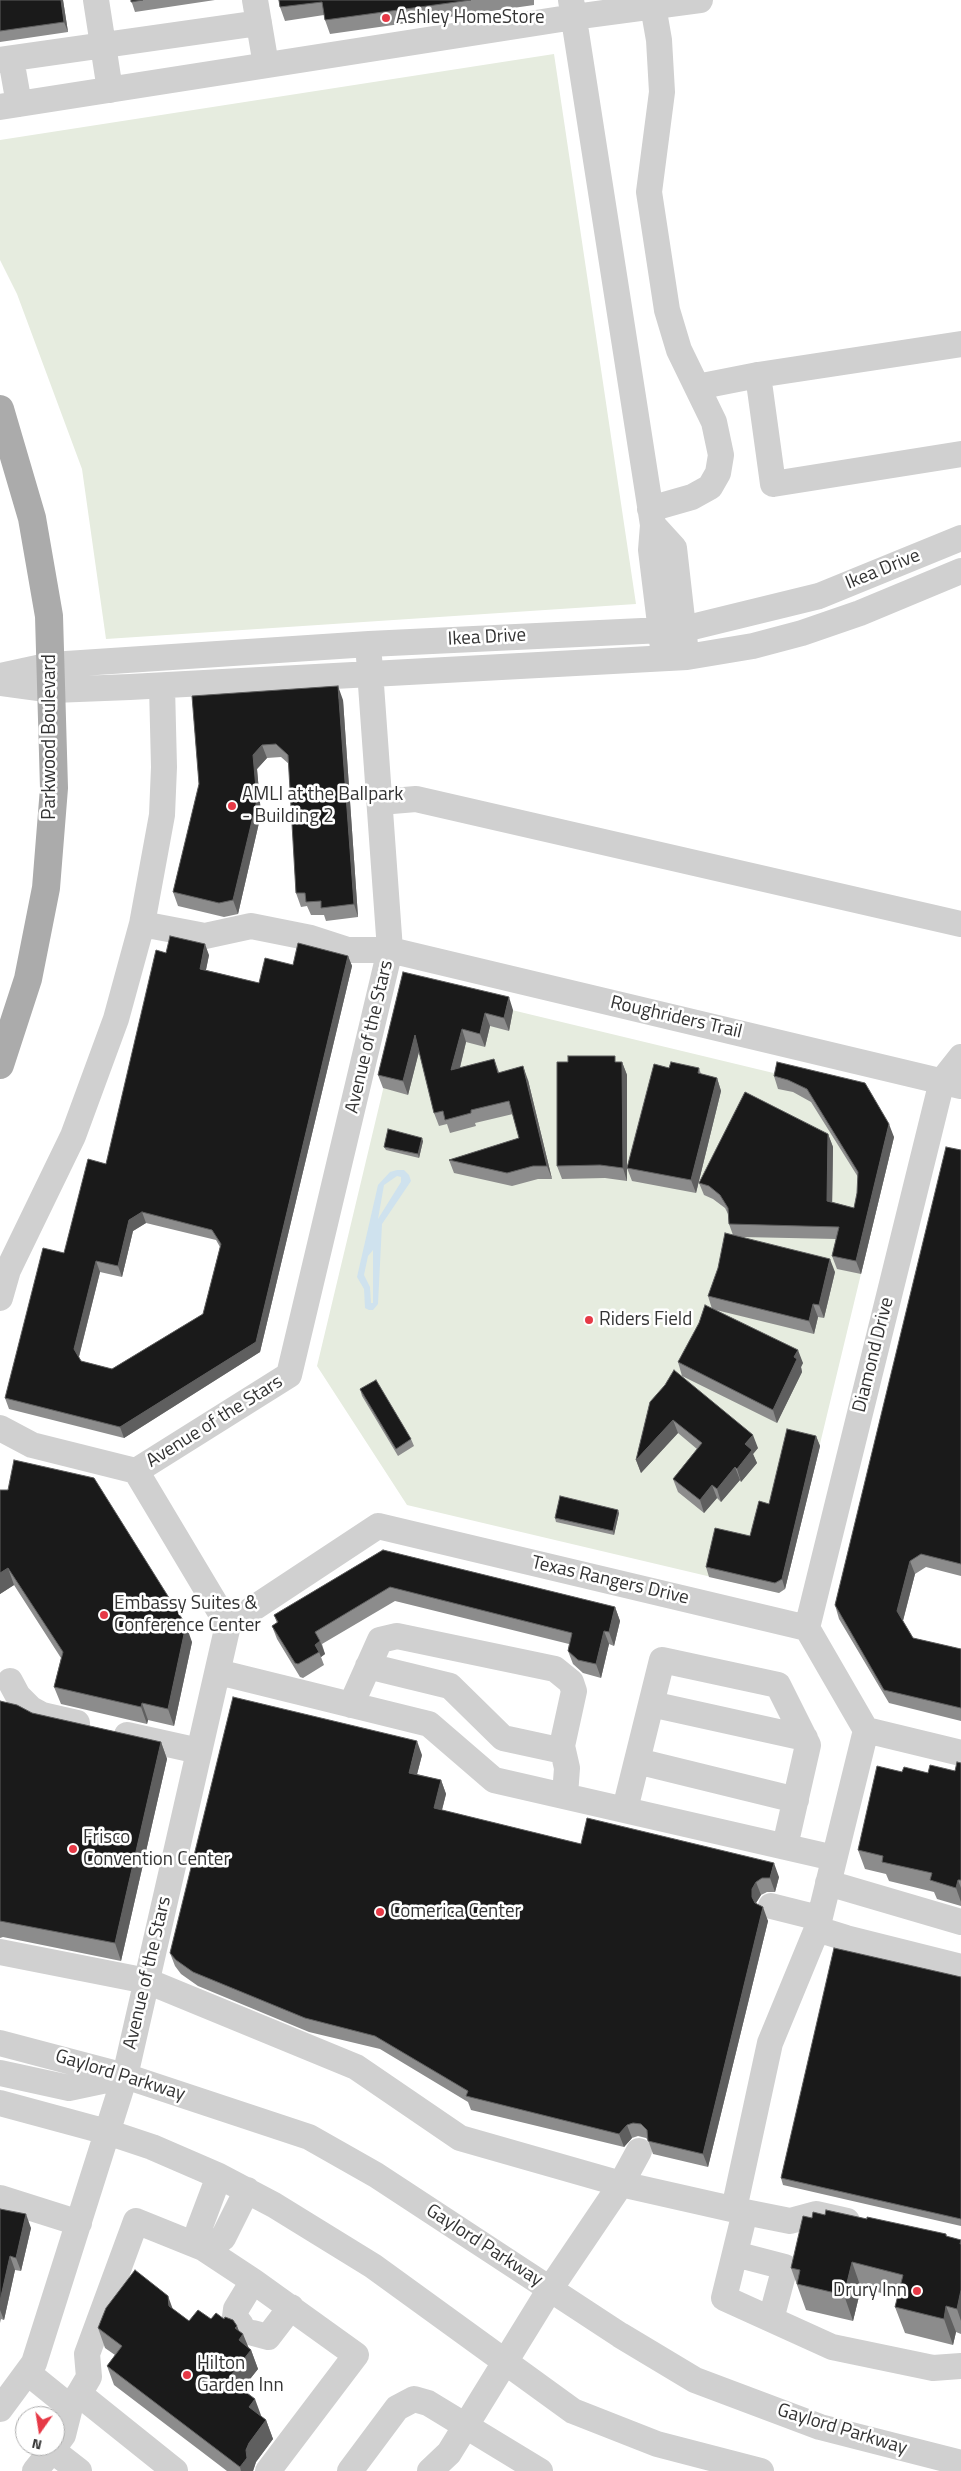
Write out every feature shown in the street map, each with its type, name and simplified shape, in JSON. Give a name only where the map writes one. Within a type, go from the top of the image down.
[{"type":"main road","name":"Parkwood Boulevard","points":[[0,409],[32,518],[49,616],[54,788],[46,888],[28,979],[0,1065]]},
{"type":"street","points":[[96,0],[110,90]]},
{"type":"street","points":[[266,65],[257,12],[103,45],[5,60],[10,106],[266,65],[572,9],[653,6],[700,0]]},
{"type":"street","points":[[651,517],[710,487],[718,473],[722,455],[714,422],[679,350],[667,310],[649,192],[662,92],[659,40],[653,6]]},
{"type":"street","points":[[572,9],[651,517],[652,550],[672,630],[676,658]]},
{"type":"street","points":[[697,387],[758,375],[961,344]]},
{"type":"street","points":[[758,375],[773,484],[961,454]]},
{"type":"street","name":"Ikea Drive","points":[[0,683],[369,644],[672,630],[819,596],[961,538]]},
{"type":"street","name":"Ikea Drive","points":[[0,676],[52,677],[162,686],[676,658],[754,646],[802,634],[860,613],[961,571]]},
{"type":"street","name":"Avenue of the Stars","points":[[0,2409],[34,2364],[125,2076],[228,1625],[136,1471],[289,1375],[390,950],[369,644]]},
{"type":"street","points":[[0,1298],[8,1270],[76,1127],[116,1019],[142,924],[162,815],[164,767],[162,686]]},
{"type":"street","points":[[380,802],[416,799],[961,924]]},
{"type":"street","name":"Roughriders Trail","points":[[142,924],[205,936],[251,926],[311,938],[348,950],[390,950],[955,1081]]},
{"type":"street","points":[[955,1081],[961,1057]]},
{"type":"street","name":"Diamond Drive","points":[[807,1628],[955,1081]]},
{"type":"street","points":[[0,1428],[32,1445],[136,1471]]},
{"type":"street","name":"Texas Rangers Drive","points":[[228,1625],[378,1526],[807,1628]]},
{"type":"street","points":[[807,1628],[866,1730],[818,1923],[770,2043],[740,2211],[735,2254],[724,2298],[832,2347],[933,2368],[961,2366]]},
{"type":"street","points":[[351,1705],[380,1640],[397,1636],[555,1669],[570,1682],[574,1691],[562,1746],[567,1768],[565,1796]]},
{"type":"street","points":[[625,1809],[662,1660],[778,1685],[808,1745],[785,1846]]},
{"type":"street","points":[[368,1666],[450,1686],[503,1738],[563,1750]]},
{"type":"street","points":[[218,1672],[429,1724],[494,1780],[834,1858]]},
{"type":"street","points":[[10,1681],[18,1696],[31,1709],[42,1715],[199,1751]]},
{"type":"street","points":[[651,1704],[804,1738]]},
{"type":"street","points":[[866,1730],[961,1753]]},
{"type":"street","points":[[637,1761],[796,1800]]},
{"type":"street","points":[[828,1882],[961,1922]]},
{"type":"street","points":[[771,1906],[818,1923],[846,1938],[961,1967]]},
{"type":"street","points":[[0,1952],[147,1980],[356,2067],[460,2138],[621,2184],[740,2211],[790,2221],[818,2203],[874,2227]]},
{"type":"street","name":"Gaylord Parkway","points":[[0,2043],[125,2076],[309,2137],[376,2175],[550,2289],[695,2380],[820,2427],[961,2463]]},
{"type":"street","points":[[0,2073],[69,2088],[125,2076]]},
{"type":"street","points":[[0,2103],[107,2132],[152,2147],[219,2176],[274,2204],[373,2266],[504,2363],[573,2411],[657,2444],[696,2463],[761,2471]]},
{"type":"street","points":[[430,2471],[449,2453],[550,2289],[621,2184],[639,2150]]},
{"type":"street","points":[[203,2248],[199,2229],[219,2176]]},
{"type":"street","points":[[203,2248],[223,2238],[247,2190]]},
{"type":"street","points":[[0,2198],[79,2224]]},
{"type":"street","points":[[65,2428],[74,2401],[89,2377],[87,2354],[136,2221],[203,2248],[253,2280],[356,2355],[268,2471]]},
{"type":"street","points":[[735,2254],[784,2268],[770,2319]]},
{"type":"street","points":[[253,2280],[236,2309],[235,2317],[247,2329],[268,2337],[291,2307]]},
{"type":"street","points":[[28,2372],[74,2401],[175,2471]]},
{"type":"street","points":[[350,2471],[397,2408],[414,2399],[428,2403],[540,2471]]},
{"type":"street","points":[[35,2471],[47,2456]]},
{"type":"street","points":[[60,2456],[80,2471]]},
{"type":"shaded area","points":[[554,54],[636,604],[106,639],[82,469],[17,294],[0,260],[0,140]]},
{"type":"shaded area","name":"Riders Field","points":[[408,985],[869,1096],[894,1137],[785,1589],[779,1593],[407,1505],[317,1366]]},
{"type":"water","points":[[404,1170],[409,1175],[411,1181],[382,1224],[378,1304],[373,1310],[369,1310],[365,1308],[364,1289],[357,1277],[378,1185],[390,1172]],"holes":[[[397,1176],[401,1177],[401,1182],[378,1219],[384,1185]],[[373,1250],[373,1303],[371,1303],[370,1287],[364,1275],[368,1256]]]},
{"type":"building","points":[[0,0],[61,0],[64,22],[0,31]]},
{"type":"building","points":[[279,0],[471,0],[325,20],[322,2],[280,7]]},
{"type":"building","name":"AMLI at the Ballpark - Building 2","points":[[338,686],[354,904],[321,908],[321,901],[306,902],[305,893],[296,893],[288,755],[276,744],[262,745],[253,755],[257,800],[233,900],[219,903],[173,892],[199,784],[192,696]]},
{"type":"building","points":[[170,936],[205,944],[200,969],[259,983],[265,958],[293,965],[298,943],[348,956],[256,1342],[120,1427],[5,1398],[43,1248],[64,1253],[88,1159],[106,1164],[156,950],[166,953]],"holes":[[[142,1212],[212,1230],[221,1244],[203,1314],[112,1369],[81,1361],[74,1349],[96,1261],[118,1266],[129,1220]]]},
{"type":"building","points":[[403,972],[509,997],[504,1018],[485,1013],[480,1034],[462,1029],[451,1070],[494,1059],[498,1073],[523,1066],[547,1166],[533,1166],[507,1173],[449,1160],[519,1138],[509,1101],[471,1110],[471,1113],[445,1120],[443,1111],[434,1113],[415,1035],[403,1081],[378,1075]]},
{"type":"building","points":[[568,1056],[615,1056],[615,1062],[622,1062],[623,1168],[600,1165],[557,1166],[557,1062],[568,1062]]},
{"type":"building","points":[[671,1062],[699,1068],[698,1073],[717,1078],[691,1180],[627,1168],[654,1064],[669,1068]]},
{"type":"building","points":[[777,1062],[865,1083],[889,1124],[856,1261],[832,1256],[839,1227],[729,1224],[728,1208],[720,1195],[709,1186],[699,1183],[745,1092],[828,1134],[827,1201],[854,1208],[858,1172],[807,1089],[774,1076]]},
{"type":"building","points":[[388,1129],[422,1138],[418,1154],[384,1147]]},
{"type":"building","points":[[946,1147],[961,1150],[961,1564],[921,1554],[910,1561],[897,1611],[913,1638],[961,1649],[961,1708],[884,1690],[835,1605]]},
{"type":"building","points":[[725,1233],[830,1259],[819,1305],[813,1304],[809,1321],[708,1296],[718,1268]]},
{"type":"building","points":[[705,1305],[798,1350],[794,1357],[797,1359],[773,1410],[678,1362],[699,1323]]},
{"type":"building","points":[[674,1370],[753,1435],[745,1444],[752,1450],[737,1469],[735,1467],[717,1489],[712,1485],[700,1500],[673,1479],[702,1443],[673,1420],[636,1460],[650,1402],[665,1385]]},
{"type":"building","points":[[376,1380],[411,1439],[396,1449],[360,1389]]},
{"type":"building","points":[[787,1429],[816,1436],[782,1579],[775,1583],[706,1567],[715,1528],[750,1536],[759,1501],[769,1504]]},
{"type":"building","name":"Embassy Suites & Conference Center","points":[[14,1460],[94,1478],[186,1625],[168,1709],[142,1703],[141,1707],[54,1687],[63,1652],[8,1568],[0,1573],[0,1490],[8,1490]]},
{"type":"building","points":[[560,1496],[618,1510],[613,1531],[555,1518]]},
{"type":"building","points":[[383,1550],[615,1607],[609,1632],[604,1631],[596,1664],[578,1660],[568,1651],[572,1633],[390,1587],[315,1632],[320,1641],[315,1645],[319,1652],[298,1664],[295,1663],[272,1626],[278,1622],[274,1615]]},
{"type":"building","name":"Comerica Center","points":[[233,1697],[417,1741],[409,1773],[441,1780],[434,1808],[581,1844],[587,1818],[774,1863],[770,1878],[762,1878],[756,1882],[752,1889],[752,1897],[755,1903],[763,1907],[703,2154],[648,2141],[647,2130],[641,2124],[633,2123],[627,2125],[619,2134],[466,2096],[468,2091],[375,2036],[305,2018],[193,1972],[176,1960],[170,1953]]},
{"type":"building","name":"Frisco Convention Center","points":[[0,1701],[17,1705],[32,1713],[161,1742],[115,1943],[0,1921]]},
{"type":"building","points":[[957,1762],[961,1763],[961,1880],[958,1880],[956,1888],[930,1880],[932,1873],[882,1862],[883,1856],[858,1850],[877,1766],[902,1772],[904,1767],[928,1773],[930,1765],[955,1771]]},
{"type":"building","points":[[834,1948],[961,1977],[961,2219],[781,2178]]},
{"type":"building","points":[[0,2209],[26,2214],[16,2258],[10,2256],[0,2301]]},
{"type":"building","name":"Drury Inn","points":[[826,2210],[946,2234],[946,2236],[961,2240],[961,2290],[957,2309],[946,2306],[944,2319],[895,2307],[903,2275],[852,2262],[844,2295],[797,2284],[800,2270],[791,2268],[803,2216],[812,2218],[813,2212],[825,2215]]},
{"type":"building","name":"Hilton Garden Inn","points":[[135,2270],[168,2296],[169,2306],[189,2321],[198,2310],[211,2319],[216,2313],[224,2319],[225,2317],[233,2320],[237,2326],[235,2328],[243,2334],[239,2340],[251,2350],[228,2379],[255,2399],[249,2407],[266,2420],[249,2443],[246,2450],[247,2458],[240,2467],[107,2366],[122,2346],[98,2328],[106,2308]]},
{"type":"place","name":"Ashley HomeStore","points":[[386,18]]},
{"type":"place","name":"AMLI at the Ballpark - Building 2","points":[[232,806]]},
{"type":"place","name":"Riders Field","points":[[589,1320]]},
{"type":"place","name":"Embassy Suites & Conference Center","points":[[104,1615]]},
{"type":"place","name":"Frisco Convention Center","points":[[73,1849]]},
{"type":"place","name":"Comerica Center","points":[[380,1912]]},
{"type":"place","name":"Drury Inn","points":[[917,2291]]},
{"type":"place","name":"Hilton Garden Inn","points":[[187,2375]]}]
